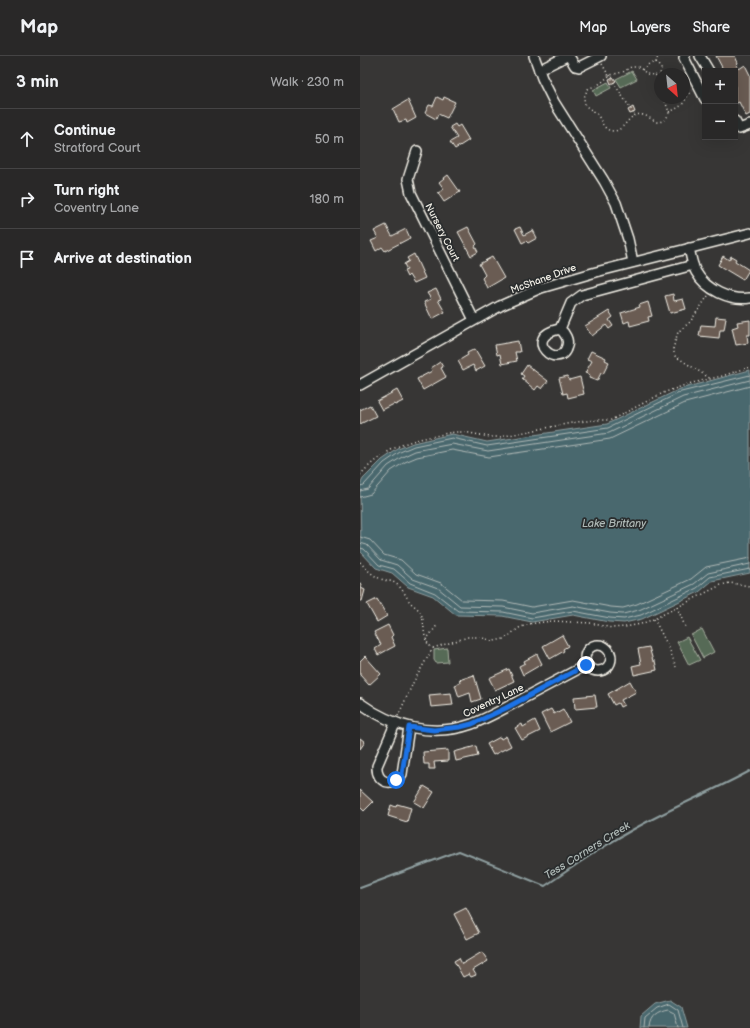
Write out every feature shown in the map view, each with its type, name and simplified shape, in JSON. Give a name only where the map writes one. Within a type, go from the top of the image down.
[{"type":"street","points":[[534,56],[554,102],[604,181],[616,203],[628,239],[633,262]]},
{"type":"street","points":[[539,70],[568,56],[575,66],[579,67],[600,56]]},
{"type":"street","points":[[700,56],[707,68]]},
{"type":"street","points":[[683,57],[702,94]]},
{"type":"street","points":[[738,126],[750,125]]},
{"type":"street","name":"Nursery Court","points":[[417,151],[408,179],[411,194],[474,320]]},
{"type":"street","name":"McShane Drive","points":[[360,384],[500,306],[541,288],[633,262],[750,233]]},
{"type":"street","points":[[689,248],[693,265],[700,277],[713,289],[734,298],[750,298]]},
{"type":"street","points":[[560,329],[572,303],[582,295],[693,265]]},
{"type":"street","name":"Coventry Lane","points":[[360,703],[372,712],[395,724],[434,730],[460,727],[472,724],[506,708],[586,665]]},
{"type":"street","points":[[395,724],[377,766],[376,772],[384,781],[393,782],[402,774],[409,727]]},
{"type":"path","points":[[600,56],[609,76],[634,116]]},
{"type":"path","points":[[656,62],[658,56]]},
{"type":"path","points":[[642,70],[649,64],[656,62]]},
{"type":"path","points":[[656,62],[660,68]]},
{"type":"path","points":[[654,75],[647,74],[635,66],[623,72],[609,76],[601,83],[588,89],[584,98],[585,104],[596,112],[604,127],[610,130],[619,129],[634,116],[643,115],[653,121],[660,122],[666,118],[669,112],[680,106],[688,94],[699,88]]},
{"type":"path","points":[[667,104],[669,112]]},
{"type":"path","points":[[711,379],[675,356],[673,349],[678,332],[698,311],[713,289]]},
{"type":"path","points":[[360,475],[370,464],[383,455],[402,443],[416,439],[461,432],[488,438],[499,437],[577,422],[611,420],[663,393],[688,384],[711,379],[750,367]]},
{"type":"path","points":[[360,562],[376,577],[393,582],[420,611],[423,618],[424,637],[433,648]]},
{"type":"path","points":[[395,724],[414,681],[433,648],[468,637],[479,637],[494,641],[504,639],[519,628],[529,624],[552,621],[590,623],[612,628],[625,627],[654,619],[721,585],[730,583],[750,586]]},
{"type":"path","points":[[677,607],[686,629]]},
{"type":"path","points":[[654,619],[669,648],[676,667]]},
{"type":"path","points":[[426,640],[438,624]]},
{"type":"green space","points":[[632,71],[637,79],[621,87],[616,79]]},
{"type":"green space","points":[[608,82],[611,88],[596,96],[593,90]]},
{"type":"green space","points":[[702,629],[714,652],[703,658],[691,635]]},
{"type":"green space","points":[[687,637],[700,660],[689,665],[677,642]]},
{"type":"green space","points":[[447,648],[448,662],[436,663],[434,660],[434,650]]},
{"type":"water","name":"Lake Brittany","points":[[750,370],[750,573],[712,581],[699,592],[642,619],[624,623],[609,622],[573,615],[532,622],[502,616],[456,615],[433,596],[408,587],[392,573],[376,568],[361,552],[360,485],[363,479],[382,460],[398,449],[413,443],[452,434],[487,442],[607,424],[680,389]]},
{"type":"water","points":[[670,1000],[681,1007],[687,1028],[640,1028],[641,1016],[655,1004]]},
{"type":"building","points":[[716,56],[735,56],[738,63],[736,65],[739,69],[745,65],[750,75],[750,114],[746,116],[738,102],[738,68],[722,68]]},
{"type":"building","points":[[613,77],[616,81],[611,84],[609,79]]},
{"type":"building","points":[[437,97],[443,100],[444,97],[455,102],[447,118],[438,114],[436,119],[425,113],[429,105],[433,106]]},
{"type":"building","points":[[408,100],[416,118],[407,123],[406,120],[399,122],[393,109]]},
{"type":"building","points":[[633,107],[635,112],[630,114],[628,110]]},
{"type":"building","points":[[455,124],[457,127],[460,125],[469,140],[455,149],[450,142],[457,138],[450,127]]},
{"type":"building","points":[[448,175],[460,192],[444,202],[438,193],[444,189],[439,182]]},
{"type":"building","points":[[386,225],[392,236],[406,229],[410,238],[385,251],[382,247],[376,251],[371,241],[378,238],[374,231]]},
{"type":"building","points":[[468,227],[477,244],[475,246],[478,252],[471,256],[458,232]]},
{"type":"building","points":[[520,227],[524,235],[533,230],[537,238],[528,243],[526,241],[522,243],[515,229]]},
{"type":"building","points":[[414,254],[425,278],[414,283],[409,275],[407,277],[404,271],[407,270],[404,264],[409,261],[407,258]]},
{"type":"building","points":[[723,256],[729,260],[731,256],[736,259],[735,261],[749,270],[743,280],[718,265]]},
{"type":"building","points":[[492,257],[504,278],[487,288],[482,278],[485,275],[479,264]]},
{"type":"building","points":[[436,289],[441,299],[438,300],[445,312],[432,319],[424,302],[431,299],[427,293]]},
{"type":"building","points":[[673,294],[674,301],[683,299],[686,309],[670,313],[665,296]]},
{"type":"building","points":[[648,302],[652,316],[648,317],[649,321],[630,326],[629,321],[624,323],[621,313],[640,307],[639,305]]},
{"type":"building","points":[[609,311],[613,317],[609,320],[613,326],[609,329],[606,325],[592,336],[585,326]]},
{"type":"building","points":[[716,317],[726,318],[724,330],[720,330],[719,338],[699,336],[701,325],[715,326]]},
{"type":"building","points":[[750,320],[750,335],[747,335],[748,343],[736,345],[732,328],[738,326],[737,322]]},
{"type":"building","points":[[518,341],[520,352],[515,352],[517,361],[502,364],[500,354],[497,355],[495,345]]},
{"type":"building","points":[[475,349],[485,366],[476,371],[473,365],[463,370],[458,361],[468,355],[467,353]]},
{"type":"building","points":[[591,351],[606,358],[605,360],[609,362],[603,374],[601,373],[597,381],[589,378],[590,375],[585,373],[592,361],[587,359]]},
{"type":"building","points":[[440,362],[443,367],[441,368],[446,377],[423,390],[417,379],[432,371],[431,368]]},
{"type":"building","points":[[527,365],[548,381],[542,389],[538,386],[535,390],[522,379],[524,376],[521,374]]},
{"type":"building","points":[[568,376],[569,380],[580,377],[584,394],[568,398],[567,393],[563,394],[559,378]]},
{"type":"building","points":[[397,390],[403,401],[382,410],[377,401]]},
{"type":"building","points":[[370,405],[376,416],[360,424],[360,410]]},
{"type":"building","points":[[360,583],[362,584],[361,588],[365,590],[362,601],[360,601]]},
{"type":"building","points":[[377,599],[387,616],[377,622],[367,604]]},
{"type":"building","points":[[388,625],[393,635],[391,637],[395,646],[378,655],[375,649],[381,645],[374,632]]},
{"type":"building","points":[[562,635],[568,646],[563,649],[564,651],[550,659],[543,646]]},
{"type":"building","points":[[649,647],[657,670],[634,675],[632,666],[641,664],[638,649]]},
{"type":"building","points":[[537,654],[542,664],[523,675],[519,666],[525,663],[524,661]]},
{"type":"building","points":[[365,656],[381,674],[369,685],[360,675],[360,661]]},
{"type":"building","points":[[509,669],[514,681],[495,690],[489,678]]},
{"type":"building","points":[[474,675],[481,699],[472,702],[470,693],[459,697],[455,685],[460,683],[459,680]]},
{"type":"building","points":[[630,681],[636,692],[621,700],[624,705],[620,707],[618,703],[614,705],[608,694]]},
{"type":"building","points":[[451,693],[453,705],[431,707],[429,695]]},
{"type":"building","points":[[595,695],[597,707],[575,709],[574,697]]},
{"type":"building","points":[[551,709],[554,714],[563,709],[570,722],[550,732],[541,714]]},
{"type":"building","points":[[535,720],[540,731],[522,740],[515,728],[522,724],[523,727]]},
{"type":"building","points":[[506,736],[511,746],[493,755],[487,744],[500,737],[501,739]]},
{"type":"building","points":[[360,738],[365,742],[360,749]]},
{"type":"building","points":[[476,746],[478,756],[456,761],[454,752]]},
{"type":"building","points":[[448,750],[448,761],[434,762],[435,769],[429,769],[429,764],[424,764],[423,752]]},
{"type":"building","points":[[424,786],[434,792],[424,808],[414,802]]},
{"type":"building","points":[[360,790],[373,802],[364,811],[360,807]]},
{"type":"building","points":[[397,804],[411,808],[407,822],[388,816],[391,805],[396,807]]},
{"type":"building","points":[[466,908],[479,933],[467,939],[454,914]]},
{"type":"building","points":[[482,952],[488,961],[473,970],[476,975],[471,977],[469,974],[463,977],[454,961],[459,958],[462,964]]},
{"type":"waterway","name":"Tess Corners Creek","points":[[360,888],[459,851],[545,886],[630,831],[750,771]]},
{"type":"route","points":[[396,780],[402,774],[409,727],[434,730],[472,724],[487,718],[586,665]]}]
